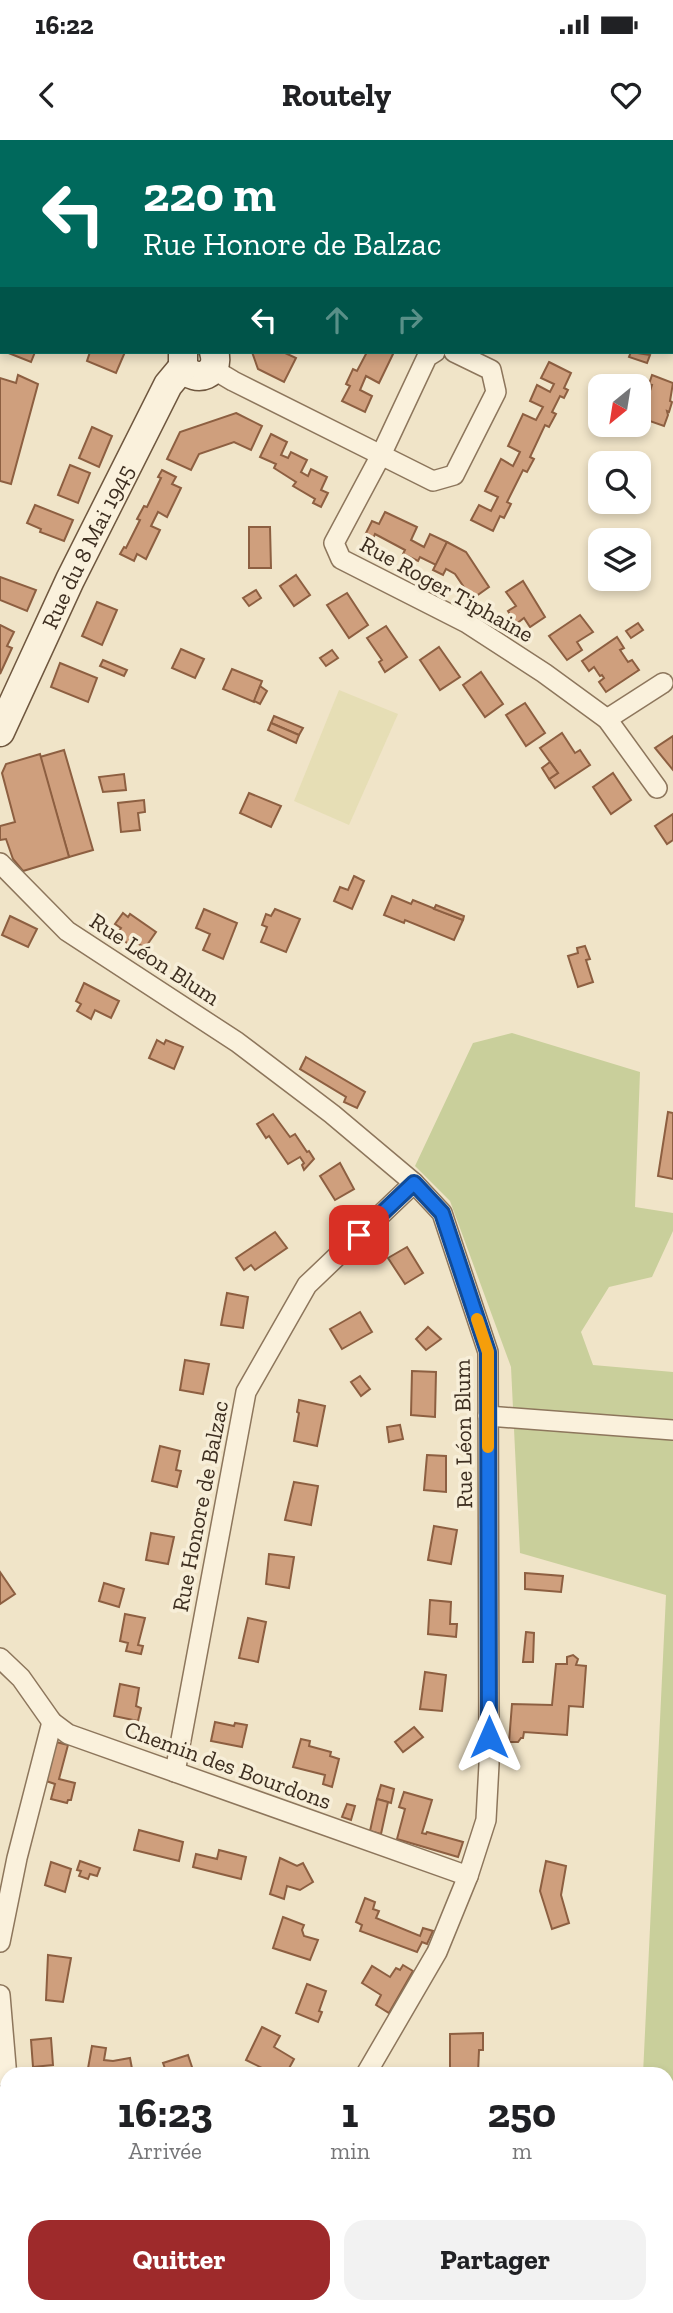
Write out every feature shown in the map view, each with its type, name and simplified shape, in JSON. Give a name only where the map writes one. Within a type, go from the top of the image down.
[{"type":"street","points":[[381,455],[427,357],[432,354]]},
{"type":"street","points":[[183,359],[191,375],[197,377],[203,376],[214,360],[233,381],[433,481],[454,475],[496,392],[491,370],[458,354]]},
{"type":"street","name":"Rue du 8 Mai 1945","points":[[0,732],[70,580],[183,359]]},
{"type":"street","name":"Rue Roger Tiphaine","points":[[381,455],[334,542],[341,559],[467,622],[544,673],[607,719],[657,788]]},
{"type":"street","points":[[607,719],[663,683]]},
{"type":"street","name":"Rue Léon Blum","points":[[0,863],[67,931],[237,1042],[332,1114],[414,1183],[442,1213],[488,1352],[489,1764],[486,1820],[468,1876],[437,1952],[370,2067]]},
{"type":"street","name":"Rue Honore de Balzac","points":[[175,1772],[246,1392],[307,1285],[414,1183]]},
{"type":"street","points":[[488,1416],[673,1430]]},
{"type":"street","name":"Chemin des Bourdons","points":[[0,1658],[21,1678],[52,1722],[68,1734],[468,1876]]},
{"type":"street","points":[[0,1942],[17,1858],[52,1722]]},
{"type":"street","points":[[0,1994],[6,2067]]},
{"type":"shaded area","points":[[339,690],[398,714],[349,825],[294,801]]},
{"type":"green space","points":[[512,1033],[640,1072],[635,1207],[673,1213],[673,1231],[652,1277],[609,1287],[581,1332],[593,1365],[673,1372],[673,2067],[643,2067],[666,1595],[520,1553],[511,1367],[450,1201],[415,1166],[473,1043]]},
{"type":"building","points":[[11,354],[34,354],[31,362]]},
{"type":"building","points":[[89,354],[124,354],[116,373],[87,361]]},
{"type":"building","points":[[253,354],[287,354],[296,358],[284,382],[258,369]]},
{"type":"building","points":[[366,354],[393,354],[379,383],[366,376],[360,390],[372,396],[365,412],[342,401],[350,386],[346,384],[353,369],[357,371]]},
{"type":"building","points":[[630,354],[650,355],[647,363],[629,357]]},
{"type":"building","points":[[549,362],[571,373],[564,388],[568,390],[564,398],[560,396],[552,412],[556,414],[549,427],[545,425],[530,457],[534,459],[527,472],[523,470],[507,502],[511,504],[504,518],[500,516],[493,531],[471,520],[479,505],[491,511],[498,497],[485,491],[501,459],[513,466],[520,452],[508,446],[523,414],[536,420],[543,407],[530,401],[537,385],[550,392],[554,384],[541,378]]},
{"type":"building","points":[[18,375],[38,384],[11,484],[0,481],[0,378],[16,383]]},
{"type":"building","points":[[652,375],[673,383],[672,402],[664,426],[651,421]]},
{"type":"building","points":[[236,413],[262,426],[251,450],[234,442],[199,454],[191,470],[167,459],[180,432]]},
{"type":"building","points":[[92,427],[112,436],[99,467],[79,458]]},
{"type":"building","points":[[271,434],[287,442],[281,455],[288,458],[291,452],[307,460],[301,472],[308,476],[311,469],[327,477],[321,490],[328,493],[321,507],[313,503],[315,499],[293,486],[296,482],[274,468],[276,464],[260,457]]},
{"type":"building","points":[[70,465],[90,473],[78,503],[58,495]]},
{"type":"building","points":[[162,470],[176,477],[172,484],[181,488],[167,517],[158,512],[151,526],[160,530],[146,559],[137,554],[134,561],[120,554],[124,547],[126,548],[140,520],[137,519],[144,506],[147,507]]},
{"type":"building","points":[[35,505],[73,520],[64,541],[40,532],[41,529],[27,523]]},
{"type":"building","points":[[385,512],[417,527],[411,540],[424,547],[430,534],[447,542],[436,565],[420,557],[418,561],[403,554],[405,550],[375,534],[373,539],[365,535],[372,521],[379,524]]},
{"type":"building","points":[[249,527],[270,527],[271,568],[249,568]]},
{"type":"building","points":[[447,542],[466,552],[489,587],[472,599],[455,574],[446,569],[443,575],[433,570]]},
{"type":"building","points":[[296,575],[310,595],[294,606],[280,586]]},
{"type":"building","points":[[0,577],[36,590],[27,611],[0,600]]},
{"type":"building","points":[[523,581],[545,617],[530,627],[524,618],[516,624],[508,611],[516,606],[506,592]]},
{"type":"building","points":[[256,590],[261,598],[249,606],[243,598]]},
{"type":"building","points":[[347,593],[368,625],[349,638],[327,605]]},
{"type":"building","points":[[97,602],[117,610],[102,645],[82,636]]},
{"type":"building","points":[[580,615],[593,632],[577,642],[582,650],[567,660],[549,636]]},
{"type":"building","points":[[638,623],[643,630],[631,638],[626,631]]},
{"type":"building","points":[[0,625],[14,632],[7,646],[12,648],[0,674]]},
{"type":"building","points":[[386,626],[407,657],[385,672],[379,662],[382,660],[367,638]]},
{"type":"building","points":[[617,637],[624,648],[620,650],[628,662],[632,660],[639,670],[606,692],[599,682],[604,678],[602,675],[600,676],[594,667],[589,671],[582,661]]},
{"type":"building","points":[[439,647],[460,677],[440,690],[420,660]]},
{"type":"building","points":[[181,649],[204,659],[195,678],[172,668]]},
{"type":"building","points":[[332,650],[338,658],[326,666],[320,658]]},
{"type":"building","points":[[103,660],[127,670],[124,676],[100,666]]},
{"type":"building","points":[[60,663],[97,678],[88,702],[51,687]]},
{"type":"building","points":[[232,669],[262,681],[254,702],[223,689]]},
{"type":"building","points":[[481,672],[503,704],[485,717],[463,685]]},
{"type":"building","points":[[260,686],[267,691],[260,704],[254,701]]},
{"type":"building","points":[[525,703],[545,733],[526,746],[506,715]]},
{"type":"building","points":[[274,716],[303,728],[299,735],[271,723]]},
{"type":"building","points":[[271,723],[299,735],[296,743],[268,730]]},
{"type":"building","points":[[562,733],[575,753],[580,750],[590,765],[555,788],[549,779],[558,773],[540,748]]},
{"type":"building","points":[[673,736],[673,770],[655,748]]},
{"type":"building","points":[[64,750],[93,850],[69,857],[40,757]]},
{"type":"building","points":[[40,754],[69,857],[23,871],[13,859],[6,839],[0,840],[0,826],[15,822],[2,773],[6,764]]},
{"type":"building","points":[[550,762],[558,773],[549,779],[542,768]]},
{"type":"building","points":[[613,773],[631,800],[611,814],[593,787]]},
{"type":"building","points":[[124,774],[126,790],[103,792],[99,777]]},
{"type":"building","points":[[249,793],[281,806],[271,827],[240,813]]},
{"type":"building","points":[[144,800],[145,812],[138,813],[140,830],[121,832],[118,803]]},
{"type":"building","points":[[673,814],[673,840],[667,844],[655,826]]},
{"type":"building","points":[[354,876],[364,881],[352,909],[334,901],[340,887],[348,890]]},
{"type":"building","points":[[392,896],[411,904],[413,900],[463,920],[454,940],[405,920],[404,923],[384,915]]},
{"type":"building","points":[[436,905],[464,916],[463,920],[434,909]]},
{"type":"building","points":[[204,909],[237,923],[223,959],[203,950],[210,934],[196,928]]},
{"type":"building","points":[[275,909],[300,919],[286,952],[261,942],[267,927],[262,925],[266,914],[271,916]]},
{"type":"building","points":[[123,913],[128,917],[130,914],[156,932],[145,948],[134,941],[130,945],[123,940],[124,934],[119,931],[121,928],[115,924]]},
{"type":"building","points":[[10,916],[37,929],[28,947],[2,935]]},
{"type":"building","points":[[585,946],[593,982],[578,987],[568,956],[578,953],[577,948]]},
{"type":"building","points":[[84,983],[119,1001],[111,1018],[95,1010],[91,1019],[77,1011],[81,1004],[76,1001]]},
{"type":"building","points":[[157,1040],[164,1044],[166,1040],[183,1047],[174,1069],[149,1058]]},
{"type":"building","points":[[306,1057],[365,1092],[357,1108],[344,1102],[346,1097],[300,1069]]},
{"type":"building","points":[[668,1112],[673,1113],[673,1179],[658,1176]]},
{"type":"building","points":[[273,1114],[290,1137],[295,1134],[314,1159],[304,1170],[300,1157],[288,1164],[269,1136],[266,1138],[257,1124]]},
{"type":"building","points":[[340,1163],[354,1189],[335,1200],[320,1176]]},
{"type":"building","points":[[275,1232],[287,1248],[255,1270],[251,1265],[244,1270],[236,1258]]},
{"type":"building","points":[[407,1247],[423,1273],[405,1284],[388,1258]]},
{"type":"building","points":[[227,1293],[248,1297],[243,1328],[221,1325]]},
{"type":"building","points":[[360,1312],[372,1332],[342,1349],[330,1329]]},
{"type":"building","points":[[428,1327],[441,1339],[426,1350],[416,1339]]},
{"type":"building","points":[[185,1360],[209,1364],[203,1394],[180,1390]]},
{"type":"building","points":[[412,1371],[436,1372],[435,1417],[411,1415]]},
{"type":"building","points":[[360,1376],[370,1389],[361,1396],[351,1382]]},
{"type":"building","points":[[299,1400],[325,1406],[317,1446],[294,1441]]},
{"type":"building","points":[[400,1425],[403,1439],[389,1442],[387,1427]]},
{"type":"building","points":[[160,1446],[180,1451],[176,1470],[181,1471],[177,1487],[152,1481]]},
{"type":"building","points":[[427,1455],[446,1456],[446,1492],[424,1490]]},
{"type":"building","points":[[294,1482],[318,1486],[311,1525],[285,1520]]},
{"type":"building","points":[[434,1526],[457,1530],[451,1564],[428,1560]]},
{"type":"building","points":[[151,1533],[174,1537],[168,1564],[146,1560]]},
{"type":"building","points":[[269,1554],[294,1557],[289,1588],[266,1584]]},
{"type":"building","points":[[0,1572],[15,1594],[0,1604]]},
{"type":"building","points":[[525,1573],[563,1576],[561,1592],[525,1589]]},
{"type":"building","points":[[104,1583],[124,1589],[119,1607],[99,1601]]},
{"type":"building","points":[[430,1600],[451,1602],[450,1624],[457,1624],[456,1637],[428,1634]]},
{"type":"building","points":[[125,1614],[145,1618],[138,1645],[143,1646],[141,1654],[126,1651],[128,1643],[120,1641]]},
{"type":"building","points":[[248,1618],[266,1622],[258,1662],[239,1658]]},
{"type":"building","points":[[526,1632],[534,1633],[533,1662],[523,1662]]},
{"type":"building","points":[[573,1655],[578,1659],[576,1665],[586,1666],[583,1707],[569,1706],[567,1735],[524,1732],[523,1738],[518,1742],[509,1742],[512,1704],[552,1705],[556,1664],[567,1664],[567,1657]]},
{"type":"building","points":[[425,1672],[446,1675],[442,1711],[420,1709]]},
{"type":"building","points":[[120,1684],[139,1688],[136,1706],[141,1708],[138,1721],[114,1716]]},
{"type":"building","points":[[215,1722],[234,1726],[235,1723],[247,1725],[242,1747],[211,1741]]},
{"type":"building","points":[[414,1727],[423,1737],[403,1752],[395,1742]]},
{"type":"building","points":[[301,1739],[310,1741],[309,1746],[331,1752],[330,1756],[339,1759],[332,1787],[323,1784],[325,1775],[293,1767]]},
{"type":"building","points":[[52,1741],[68,1745],[59,1779],[75,1783],[71,1800],[67,1803],[51,1799],[55,1784],[43,1780]]},
{"type":"building","points":[[381,1785],[394,1789],[391,1803],[377,1799]]},
{"type":"building","points":[[404,1792],[432,1800],[422,1833],[463,1842],[458,1857],[397,1839],[405,1809],[399,1807]]},
{"type":"building","points":[[377,1799],[388,1802],[381,1834],[370,1831]]},
{"type":"building","points":[[347,1804],[355,1806],[351,1820],[342,1817]]},
{"type":"building","points":[[139,1830],[183,1842],[179,1861],[134,1850]]},
{"type":"building","points":[[219,1850],[246,1857],[241,1879],[193,1867],[196,1854],[217,1859]]},
{"type":"building","points":[[280,1858],[297,1866],[303,1863],[313,1882],[300,1890],[287,1886],[284,1899],[270,1894]]},
{"type":"building","points":[[80,1861],[100,1868],[97,1876],[90,1874],[88,1879],[79,1876],[81,1871],[77,1870]]},
{"type":"building","points":[[546,1861],[566,1866],[561,1895],[569,1923],[552,1929],[540,1891]]},
{"type":"building","points":[[51,1862],[71,1869],[65,1892],[45,1885]]},
{"type":"building","points":[[365,1898],[375,1902],[373,1909],[379,1911],[376,1918],[420,1936],[423,1928],[433,1931],[427,1944],[422,1942],[417,1952],[360,1931],[362,1925],[356,1922]]},
{"type":"building","points":[[283,1917],[304,1925],[304,1936],[318,1940],[310,1960],[273,1948]]},
{"type":"building","points":[[48,1955],[71,1958],[63,2002],[46,2000]]},
{"type":"building","points":[[403,1965],[413,1971],[389,2013],[376,2005],[381,1995],[362,1983],[372,1966],[390,1977],[396,1968],[400,1970]]},
{"type":"building","points":[[307,1984],[326,1991],[318,2022],[296,2013]]},
{"type":"building","points":[[262,2027],[280,2036],[274,2047],[294,2059],[290,2067],[260,2067],[246,2060]]},
{"type":"building","points":[[483,2033],[483,2050],[479,2050],[478,2067],[450,2067],[450,2034]]},
{"type":"building","points":[[51,2038],[53,2065],[33,2067],[31,2040]]},
{"type":"building","points":[[92,2046],[106,2048],[104,2060],[130,2058],[132,2067],[88,2067]]},
{"type":"building","points":[[188,2055],[192,2067],[164,2067],[163,2063]]},
{"type":"slow traffic","points":[[477,1319],[488,1352],[488,1447]]},
{"type":"route","points":[[359,1235],[414,1183],[442,1213],[488,1352],[489,1737]]}]
